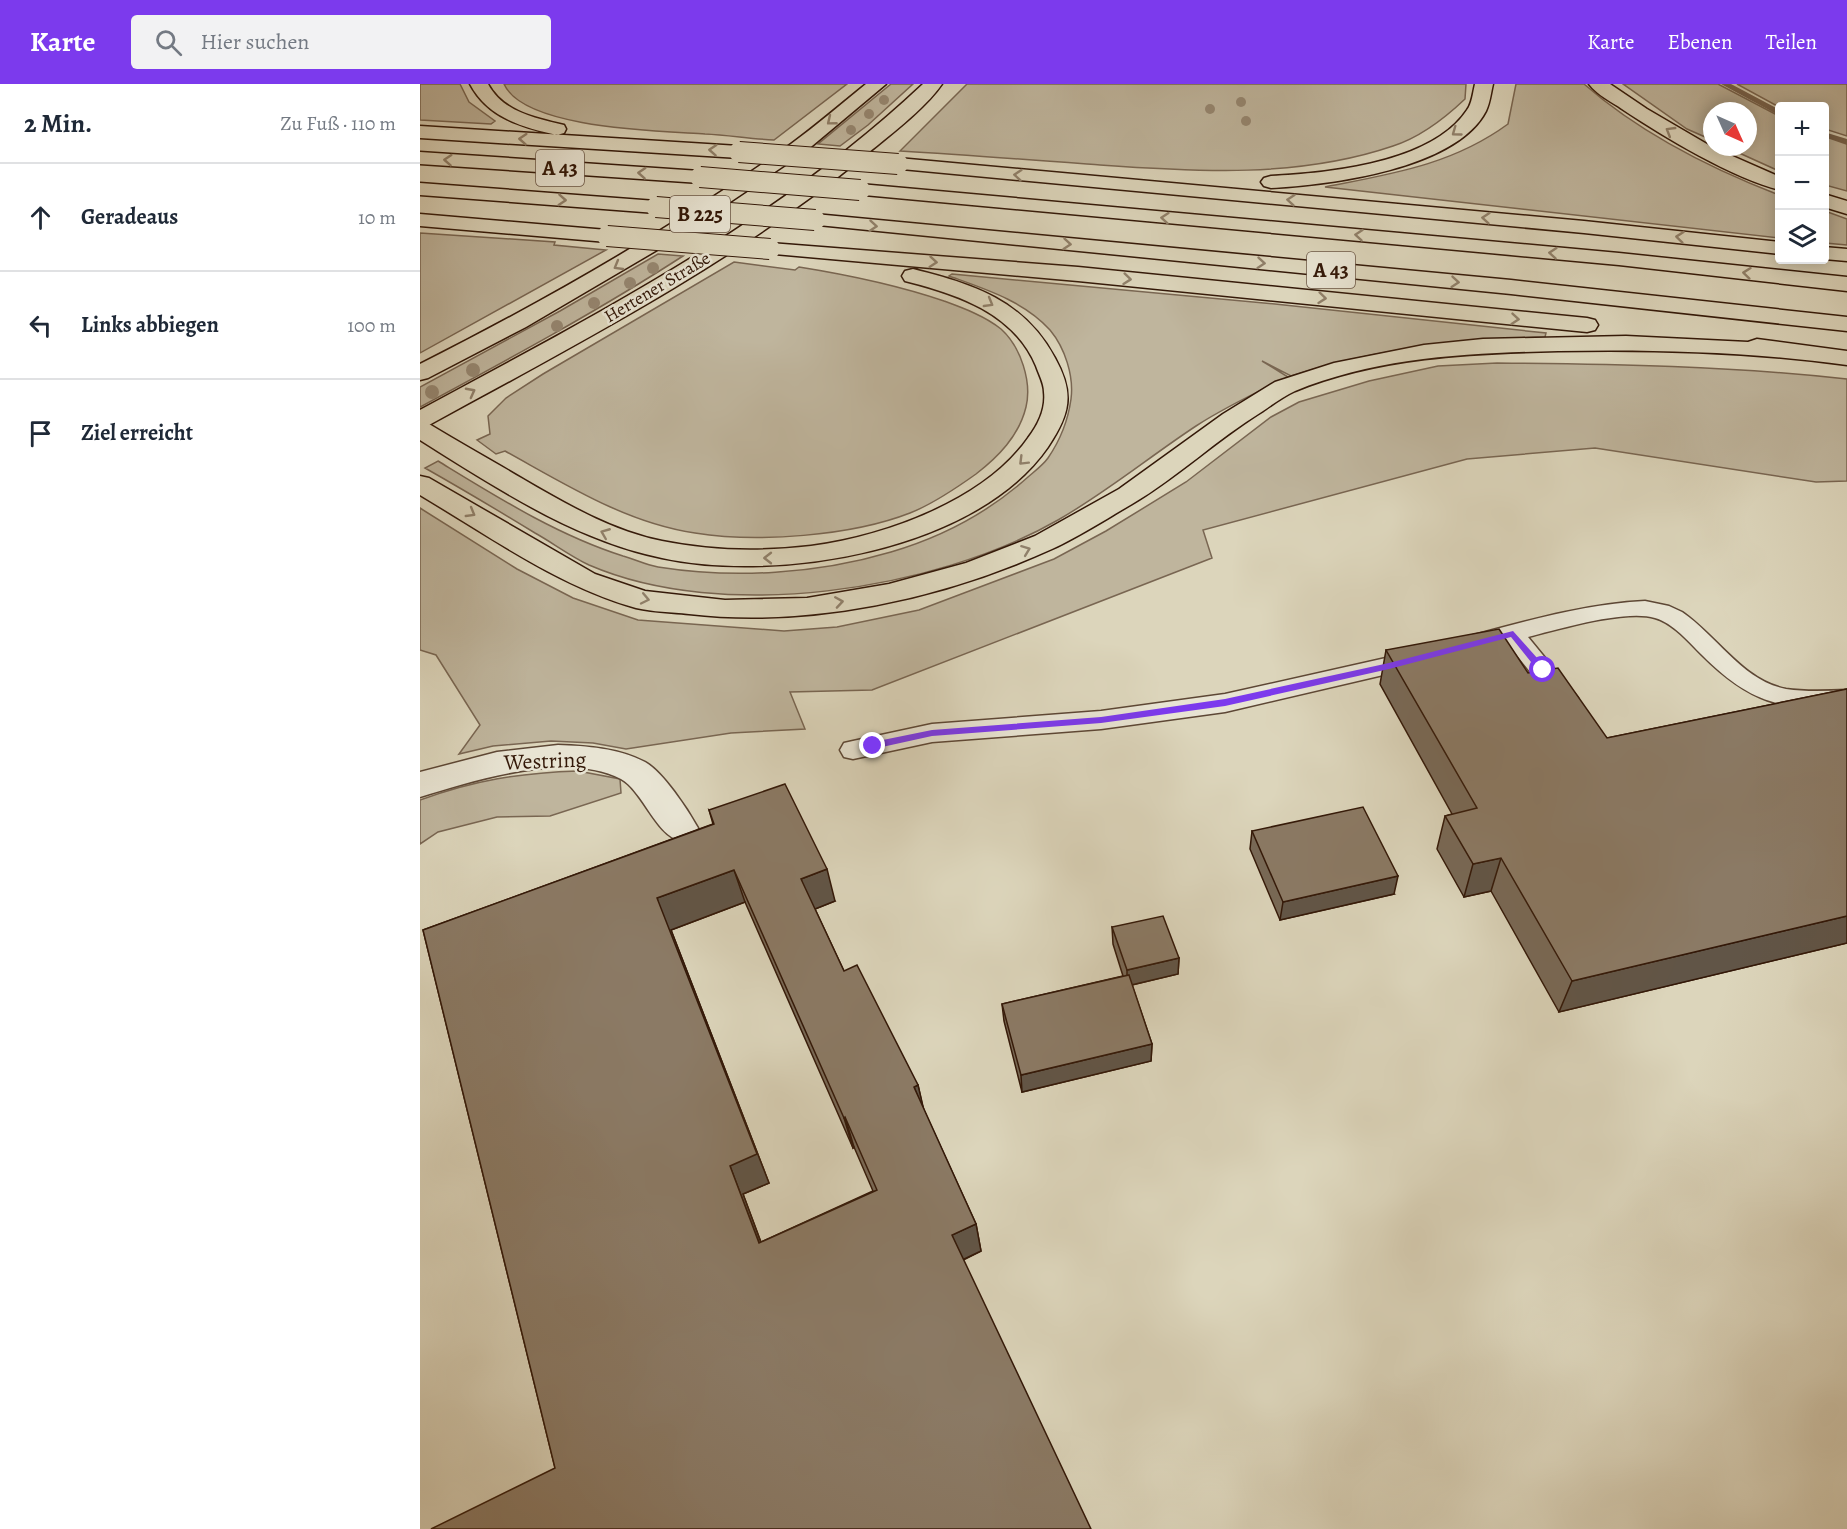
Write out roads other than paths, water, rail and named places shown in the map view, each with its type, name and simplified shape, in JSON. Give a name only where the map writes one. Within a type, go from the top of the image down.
[{"type":"main road","points":[[479,84],[490,101],[523,120],[567,131],[640,138],[686,148]]},
{"type":"main road","name":"Hertener Straße","points":[[420,373],[512,327],[642,253],[801,145],[877,84]]},
{"type":"main road","name":"Hertener Straße","points":[[420,420],[575,336],[703,260],[784,208],[862,151],[933,84]]},
{"type":"main road","points":[[1076,180],[1274,182],[1342,175],[1384,166],[1431,148],[1465,126],[1484,96],[1484,84]]},
{"type":"main road","points":[[1598,84],[1682,138],[1736,166],[1775,182]]},
{"type":"main road","points":[[420,132],[686,148],[898,164],[1572,226],[1775,248]]},
{"type":"main road","name":"A 43","points":[[420,158],[860,190],[1619,259],[1847,284]]},
{"type":"main road","name":"A 43","points":[[420,189],[815,220],[1487,285],[1847,324]]},
{"type":"main road","points":[[1829,202],[1847,208]]},
{"type":"main road","points":[[420,220],[1078,274],[1675,333],[1779,350],[1847,358]]},
{"type":"main road","points":[[420,225],[472,225]]},
{"type":"main road","points":[[420,429],[571,518],[600,531],[661,550],[735,558],[778,559],[816,554],[854,547],[891,536],[950,511],[991,490],[1031,454],[1051,421],[1057,389],[1042,354],[1017,322],[991,303],[962,289],[883,269],[770,249]]},
{"type":"main road","points":[[1829,253],[1847,255]]},
{"type":"main road","points":[[420,484],[585,580],[642,600],[725,609],[807,607],[901,590],[976,569],[1044,542],[1128,495],[1232,419],[1284,387],[1342,368],[1424,352],[1483,346],[1626,343],[1779,350]]},
{"type":"street","name":"Westring","points":[[420,785],[463,770],[500,762],[558,757],[601,759],[636,772],[681,828]]},
{"type":"lane","points":[[853,750],[932,733],[1101,720],[1225,703],[1439,653],[1565,620],[1627,609],[1661,610],[1692,630],[1737,675],[1764,693],[1806,701],[1847,699]]},
{"type":"lane","points":[[1513,634],[1580,716]]},
{"type":"waterway","points":[[1725,84],[1775,111]]},
{"type":"waterway","points":[[1829,136],[1847,142]]}]
